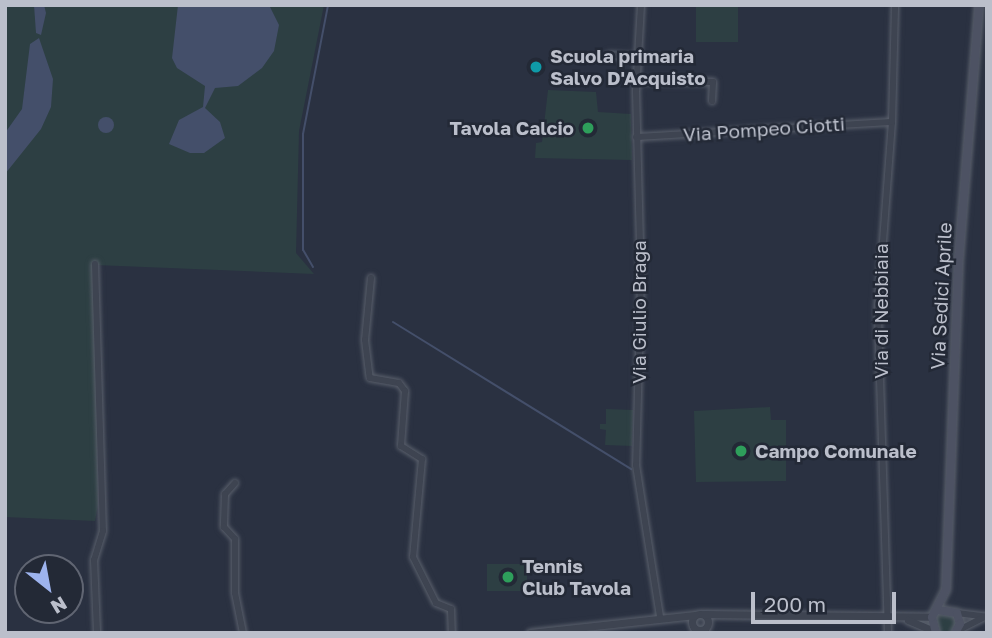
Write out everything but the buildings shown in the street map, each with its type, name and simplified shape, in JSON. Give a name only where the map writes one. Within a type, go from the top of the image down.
[{"type":"main road","name":"Via Sedici Aprile","points":[[946,589],[958,256],[979,5]]},
{"type":"main road","points":[[946,589],[955,612],[956,632]]},
{"type":"main road","points":[[935,632],[935,613],[946,589]]},
{"type":"main road","points":[[935,613],[955,612]]},
{"type":"street","name":"Via Giulio Braga","points":[[640,5],[636,137],[641,278],[636,465],[660,617]]},
{"type":"street","name":"Via di Nebbiaia","points":[[888,633],[878,309],[892,122],[895,5]]},
{"type":"street","points":[[609,55],[638,57]]},
{"type":"street","points":[[636,81],[713,82],[712,101]]},
{"type":"street","name":"Via Pompeo Ciotti","points":[[636,137],[892,122]]},
{"type":"street","points":[[95,264],[103,531],[94,560],[97,633]]},
{"type":"street","points":[[371,278],[365,340],[370,378],[398,383],[405,391],[401,446],[422,459],[413,557],[436,603],[451,609],[452,633]]},
{"type":"street","points":[[235,483],[225,494],[223,527],[235,540],[235,593],[243,633]]},
{"type":"street","points":[[955,612],[986,616]]},
{"type":"street","points":[[904,619],[935,613]]},
{"type":"street","points":[[695,622],[699,630],[707,628],[725,615]]},
{"type":"street","points":[[695,622],[725,615],[888,617],[904,619],[935,632]]},
{"type":"street","points":[[956,632],[986,616]]},
{"type":"street","points":[[530,633],[660,617],[680,617],[707,628]]},
{"type":"shaded area","points":[[5,5],[324,5],[299,131],[296,253],[314,274],[95,265],[98,505],[95,521],[5,517]]},
{"type":"shaded area","points":[[696,5],[738,5],[738,42],[696,42]]},
{"type":"shaded area","name":"Tavola Calcio","points":[[548,90],[596,92],[598,112],[631,114],[632,160],[535,158],[536,143],[542,142]]},
{"type":"shaded area","name":"Campo Comunale","points":[[770,407],[771,420],[786,420],[786,481],[696,482],[694,411]]},
{"type":"shaded area","points":[[606,409],[633,410],[632,446],[605,445],[606,430],[600,429],[600,424],[606,424]]},
{"type":"shaded area","name":"Tennis Club Tavola","points":[[487,564],[527,564],[527,591],[487,591]]},
{"type":"shaded area","points":[[946,612],[954,615],[957,623],[954,631],[946,634],[938,631],[935,623],[938,615]]},
{"type":"water","points":[[34,5],[44,5],[46,13],[41,35],[36,33]]},
{"type":"water","points":[[178,5],[269,5],[279,25],[274,51],[262,68],[238,86],[215,88],[205,108],[220,122],[225,138],[204,153],[190,153],[169,144],[179,120],[203,107],[205,86],[177,68],[172,58]]},
{"type":"water","points":[[39,38],[53,79],[51,107],[41,129],[5,174],[5,133],[22,109],[30,44]]},
{"type":"water","points":[[103,117],[109,117],[114,125],[112,131],[103,133],[98,128],[98,122]]},
{"type":"waterway","points":[[313,267],[303,250],[303,134],[328,5]]},
{"type":"waterway","points":[[393,322],[631,469]]},
{"type":"place","name":"Scuola primaria Salvo D'Acquisto","points":[[536,67]]},
{"type":"place","name":"Tavola Calcio","points":[[588,128]]},
{"type":"place","name":"Campo Comunale","points":[[741,451]]},
{"type":"place","name":"Tennis Club Tavola","points":[[508,577]]}]
